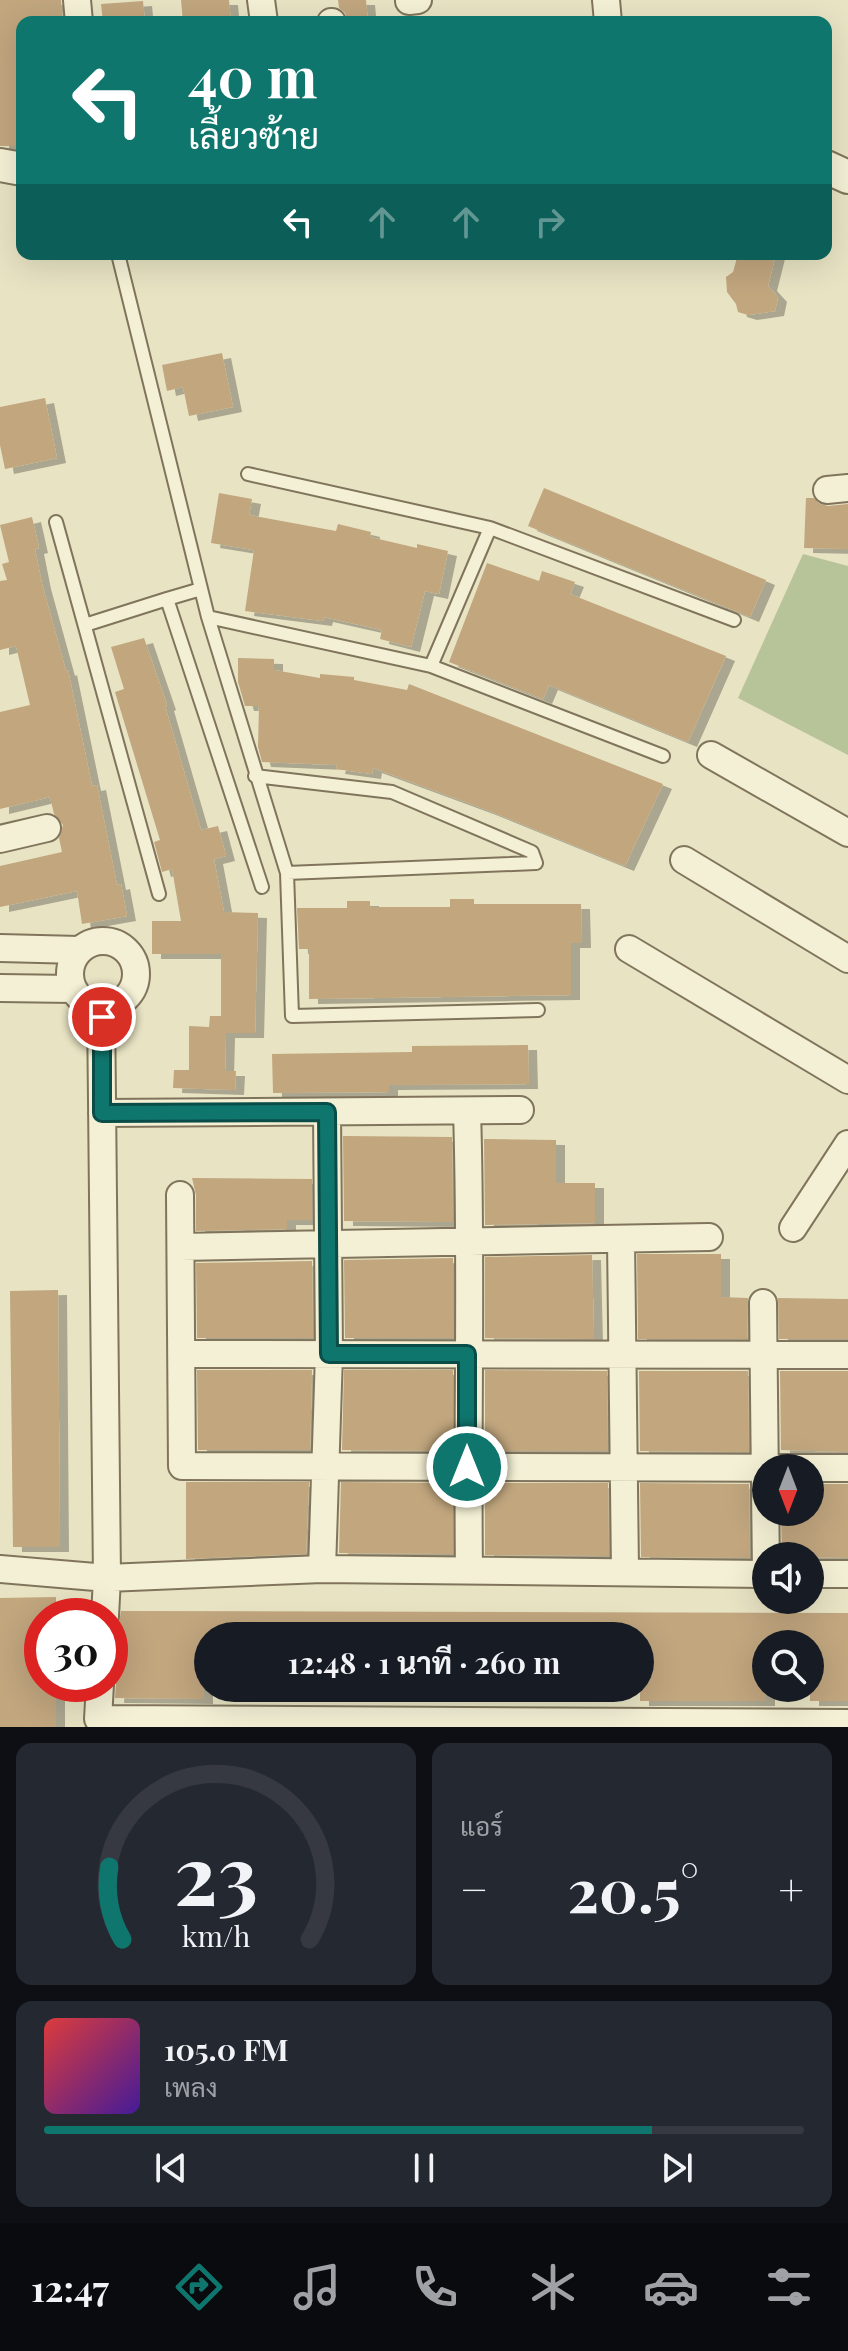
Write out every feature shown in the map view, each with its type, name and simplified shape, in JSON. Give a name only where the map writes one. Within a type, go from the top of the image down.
[{"type":"street","points":[[409,1],[418,0]]},
{"type":"street","points":[[711,755],[848,833]]},
{"type":"street","points":[[0,839],[47,828]]},
{"type":"street","points":[[684,860],[848,959]]},
{"type":"street","points":[[108,941],[118,944],[132,958],[136,968],[133,988],[119,1003],[101,1006],[88,1004],[73,989],[70,969],[79,950],[87,944],[108,941]]},
{"type":"street","points":[[0,948],[79,950]]},
{"type":"street","points":[[629,949],[848,1080]]},
{"type":"street","points":[[0,988],[73,989]]},
{"type":"street","points":[[101,1006],[106,1598]]},
{"type":"street","points":[[102,1113],[520,1110]]},
{"type":"street","points":[[467,1111],[471,1243],[467,1354],[469,1570]]},
{"type":"street","points":[[322,1569],[329,1354],[327,1112]]},
{"type":"street","points":[[793,1228],[848,1144]]},
{"type":"street","points":[[180,1195],[182,1466],[752,1468]]},
{"type":"street","points":[[181,1247],[709,1237]]},
{"type":"street","points":[[621,1239],[625,1571]]},
{"type":"street","points":[[763,1303],[765,1454]]},
{"type":"street","points":[[182,1354],[848,1355]]},
{"type":"street","points":[[824,1468],[848,1468]]},
{"type":"street","points":[[0,1569],[107,1578],[322,1569],[766,1574],[766,1526]]},
{"type":"street","points":[[824,1574],[848,1574]]},
{"type":"street","points":[[99,1702],[98,1719],[848,1723]]},
{"type":"lane","points":[[119,260],[208,617],[287,873],[292,1016],[538,1010]]},
{"type":"lane","points":[[248,474],[490,528],[734,620]]},
{"type":"lane","points":[[56,522],[159,894]]},
{"type":"lane","points":[[431,666],[490,528]]},
{"type":"lane","points":[[85,625],[201,589]]},
{"type":"lane","points":[[167,599],[262,887]]},
{"type":"lane","points":[[208,617],[431,666],[663,756]]},
{"type":"lane","points":[[255,776],[392,792],[532,852],[536,863],[287,873]]},
{"type":"green space","points":[[803,554],[848,566],[848,755],[738,698]]},
{"type":"building","points":[[0,0],[61,0],[62,16],[16,16],[16,146],[0,146]]},
{"type":"building","points":[[181,0],[229,0],[230,16],[182,16]]},
{"type":"building","points":[[338,0],[366,0],[367,16],[346,16],[339,8]]},
{"type":"building","points":[[143,1],[144,16],[102,16],[101,4]]},
{"type":"building","points":[[736,260],[774,260],[768,286],[778,297],[775,311],[748,315],[738,312],[727,292],[726,277],[733,272]]},
{"type":"building","points":[[222,353],[233,407],[189,416],[183,387],[167,391],[162,365]]},
{"type":"building","points":[[45,398],[57,458],[5,469],[0,445],[0,407]]},
{"type":"building","points":[[544,488],[766,580],[750,617],[528,526]]},
{"type":"building","points":[[219,493],[252,499],[249,515],[336,531],[338,524],[371,532],[370,537],[417,548],[417,544],[448,551],[439,594],[425,591],[411,647],[380,639],[382,630],[324,617],[323,621],[245,611],[254,550],[211,543]]},
{"type":"building","points":[[806,498],[814,498],[828,506],[848,504],[848,549],[804,548]]},
{"type":"building","points":[[32,517],[42,584],[68,670],[92,786],[97,785],[117,885],[121,884],[127,916],[82,924],[77,891],[0,907],[0,866],[62,852],[59,838],[63,825],[54,814],[50,797],[0,809],[0,712],[30,705],[16,646],[0,650],[0,581],[7,580],[2,564],[9,562],[0,525]]},
{"type":"building","points":[[487,563],[539,581],[542,571],[575,582],[570,594],[726,656],[688,742],[549,685],[543,699],[449,662]]},
{"type":"building","points":[[144,638],[167,705],[201,830],[218,826],[226,856],[214,859],[224,912],[258,913],[255,1033],[226,1033],[225,1071],[236,1071],[235,1090],[173,1088],[174,1070],[189,1070],[189,1026],[209,1027],[210,1016],[221,1016],[221,954],[152,954],[152,921],[181,921],[172,869],[162,872],[154,842],[160,840],[115,692],[124,689],[111,647]]},
{"type":"building","points":[[238,658],[274,659],[274,670],[320,678],[320,674],[354,677],[354,680],[407,690],[409,684],[663,784],[625,866],[373,768],[372,774],[336,769],[337,765],[262,762],[258,747],[259,706],[245,706],[238,682]]},
{"type":"building","points":[[450,899],[474,899],[474,904],[581,904],[582,943],[571,943],[571,995],[309,999],[309,949],[299,949],[297,908],[347,908],[347,901],[370,901],[370,907],[450,907]]},
{"type":"building","points":[[528,1045],[529,1084],[389,1085],[389,1092],[273,1093],[272,1054],[412,1052],[412,1046]]},
{"type":"building","points":[[343,1136],[452,1137],[453,1222],[344,1221]]},
{"type":"building","points":[[484,1139],[556,1140],[556,1183],[595,1183],[595,1223],[485,1225]]},
{"type":"building","points":[[192,1178],[312,1179],[312,1220],[287,1220],[287,1229],[196,1231],[196,1195]]},
{"type":"building","points":[[637,1254],[721,1254],[721,1297],[748,1298],[747,1339],[638,1339]]},
{"type":"building","points":[[592,1255],[594,1339],[485,1338],[485,1257]]},
{"type":"building","points":[[453,1258],[453,1338],[345,1338],[344,1260]]},
{"type":"building","points":[[312,1261],[313,1338],[197,1338],[196,1263]]},
{"type":"building","points":[[58,1290],[60,1547],[13,1547],[10,1291]]},
{"type":"building","points":[[778,1298],[848,1299],[848,1339],[779,1339]]},
{"type":"building","points":[[197,1370],[312,1370],[310,1450],[198,1450]]},
{"type":"building","points":[[344,1370],[453,1370],[453,1451],[342,1450]]},
{"type":"building","points":[[485,1370],[607,1371],[608,1451],[485,1451]]},
{"type":"building","points":[[639,1371],[748,1371],[749,1452],[640,1451]]},
{"type":"building","points":[[780,1371],[848,1371],[848,1452],[781,1450]]},
{"type":"building","points":[[186,1482],[309,1482],[306,1554],[186,1559]]},
{"type":"building","points":[[341,1482],[453,1483],[453,1554],[339,1553]]},
{"type":"building","points":[[485,1483],[608,1483],[609,1556],[485,1555]]},
{"type":"building","points":[[640,1483],[749,1484],[750,1558],[641,1557]]},
{"type":"building","points":[[824,1484],[848,1484],[848,1558],[824,1557],[824,1542],[782,1542],[781,1526],[824,1526]]},
{"type":"building","points":[[56,1597],[24,1598],[24,1702],[56,1702],[56,1727],[0,1727],[0,1598]]},
{"type":"building","points":[[128,1611],[848,1613],[848,1701],[824,1701],[824,1630],[752,1630],[752,1701],[654,1701],[654,1622],[194,1622],[194,1699],[128,1698]]},
{"type":"route","points":[[102,1017],[102,1113],[327,1112],[329,1354],[467,1354],[467,1467]]}]
